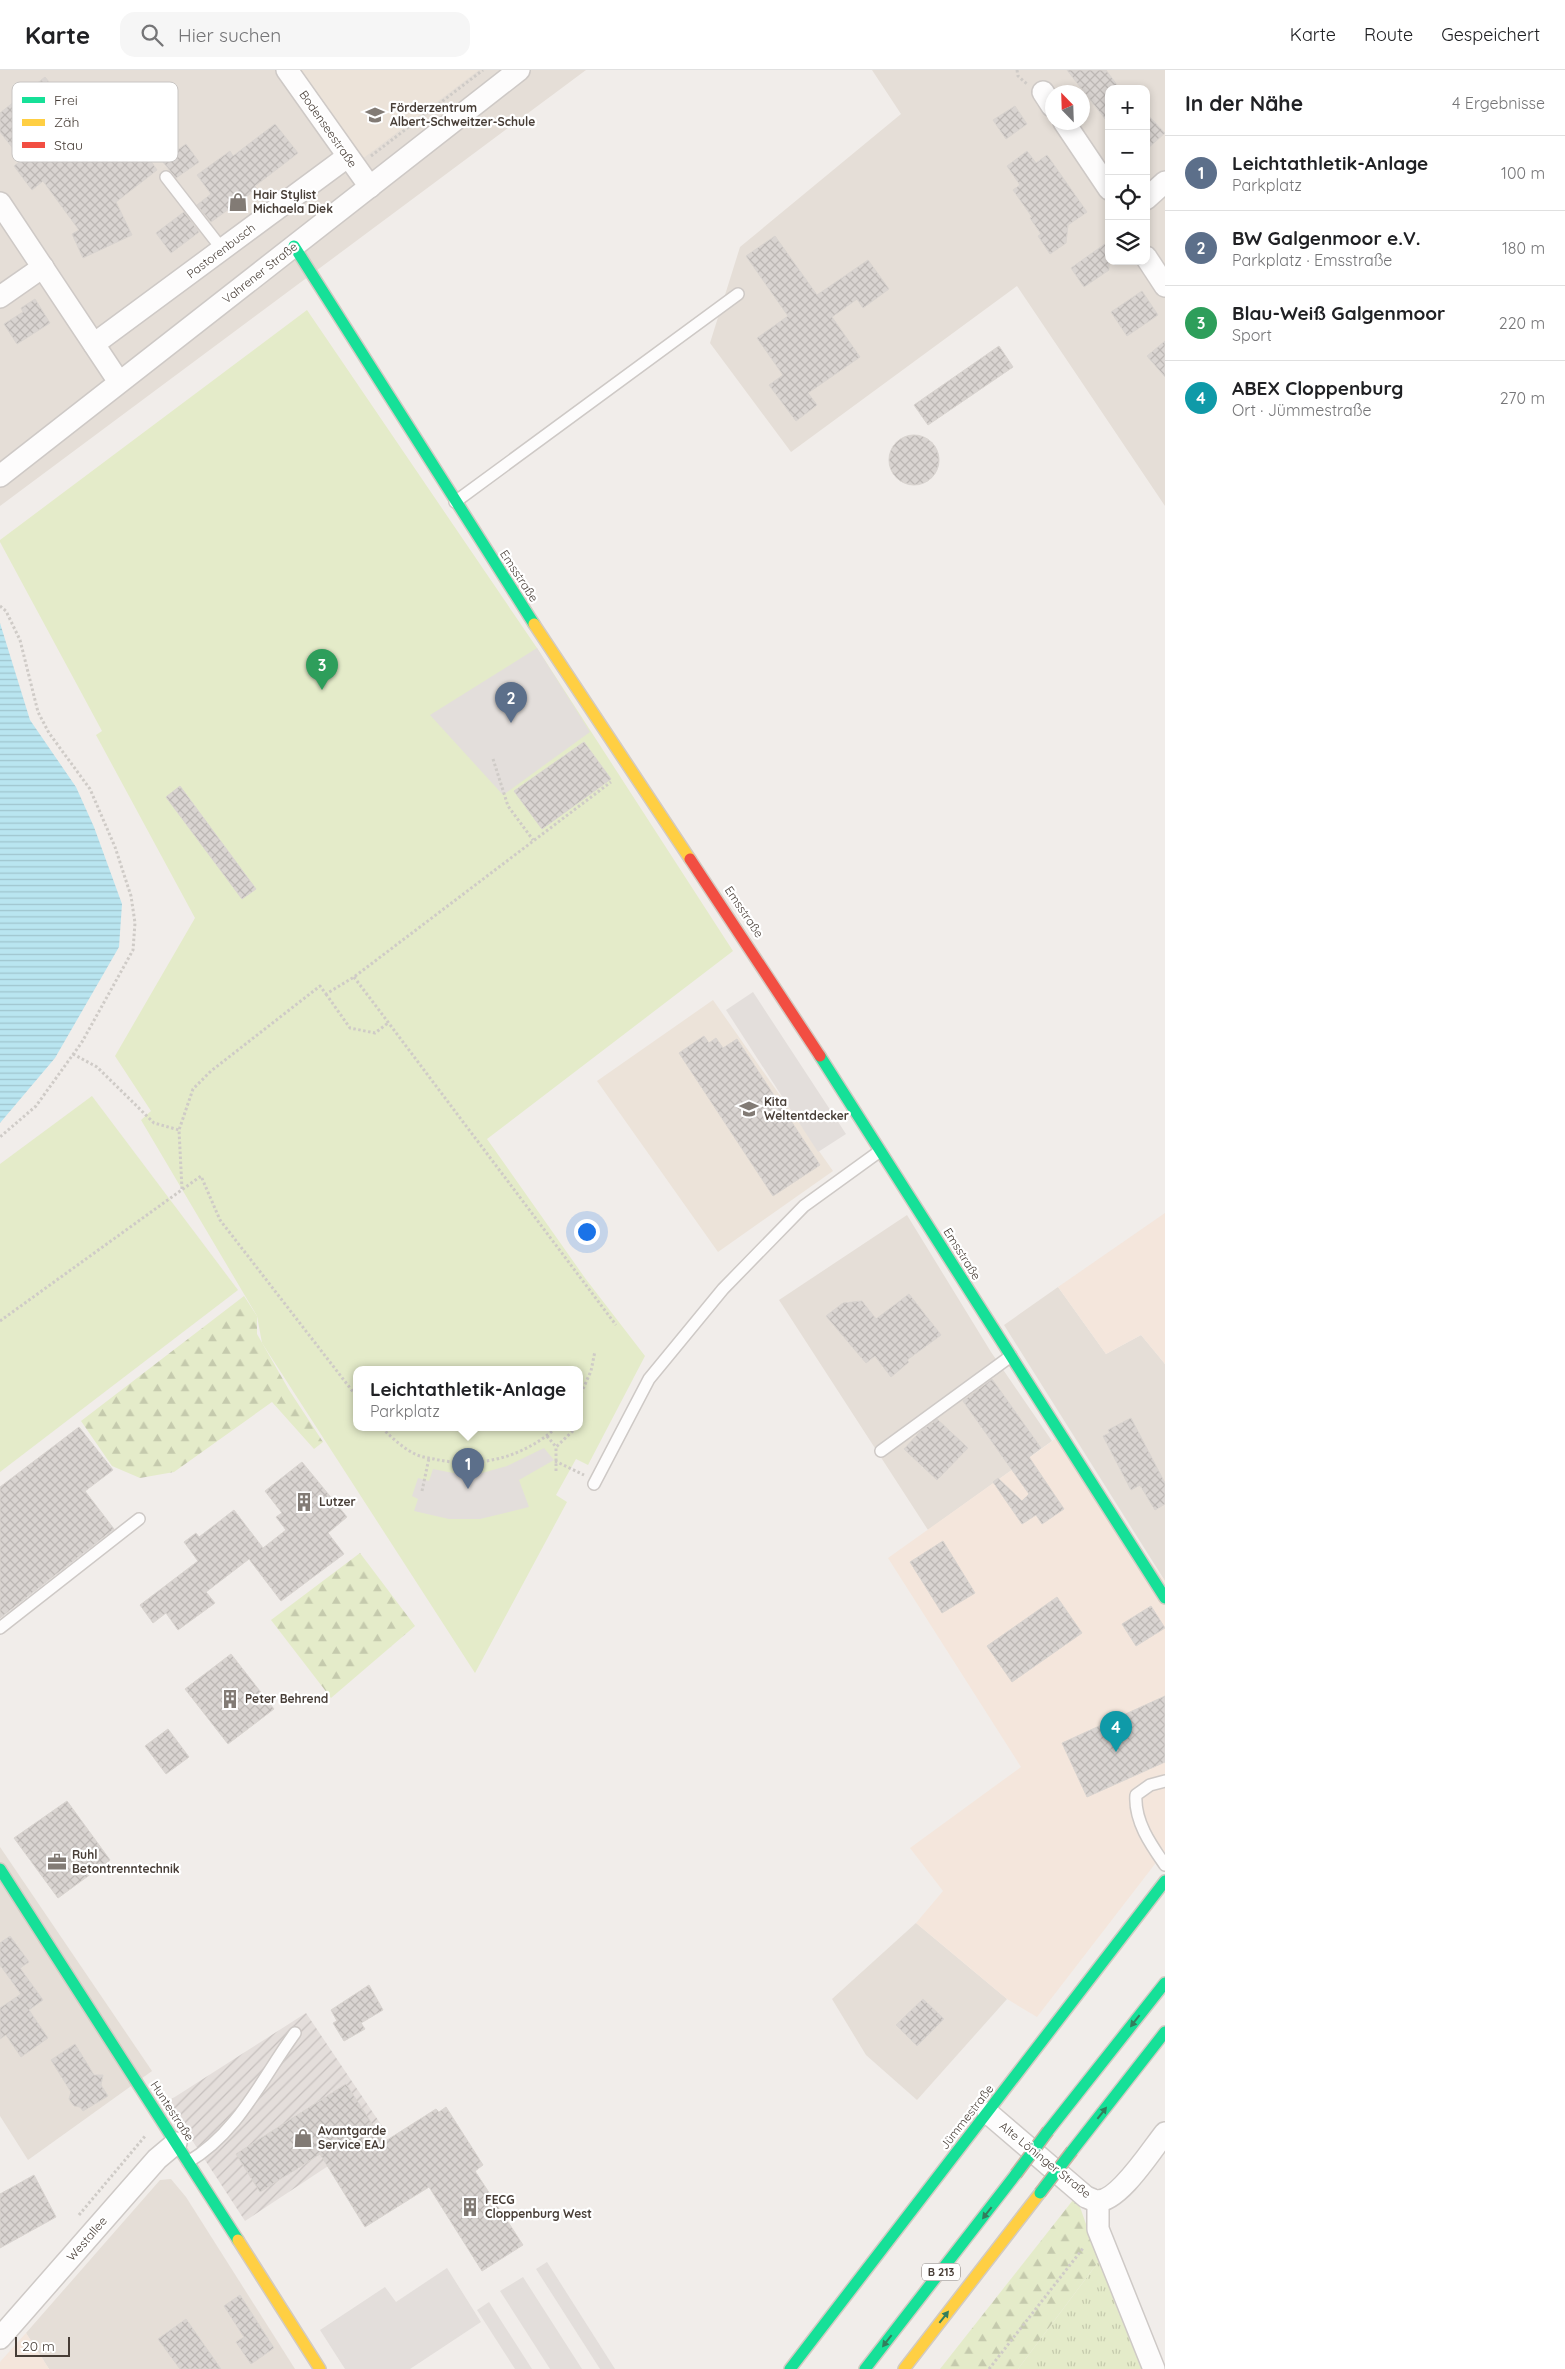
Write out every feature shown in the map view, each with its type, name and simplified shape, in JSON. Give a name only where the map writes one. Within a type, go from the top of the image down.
[{"type":"main road","name":"Emsstraße","points":[[294,246],[455,502],[630,769],[766,971],[1165,1598]]},
{"type":"main road","name":"Huntestraße","points":[[0,1869],[170,2147],[188,2162],[320,2369]]},
{"type":"main road","name":"Jümmestraße","points":[[790,2369],[1165,1880]]},
{"type":"main road","name":"B 213","points":[[865,2369],[1165,1983]]},
{"type":"main road","name":"B 213","points":[[904,2369],[1165,2032]]},
{"type":"street","name":"Vahrener Straße","points":[[0,476],[519,70]]},
{"type":"street","name":"Bodenseestraße","points":[[290,71],[347,157],[370,187]]},
{"type":"street","points":[[1069,130],[1105,183]]},
{"type":"street","name":"Pastorenbusch","points":[[94,344],[347,157]]},
{"type":"street","points":[[1150,195],[1165,182]]},
{"type":"street","points":[[0,202],[119,382]]},
{"type":"street","points":[[1150,263],[1165,286]]},
{"type":"street","points":[[0,297],[43,267]]},
{"type":"street","name":"Alte Löninger Straße","points":[[988,2113],[1086,2196],[1098,2201],[1112,2196],[1126,2183],[1165,2133]]},
{"type":"street","name":"Westallee","points":[[0,2338],[170,2147]]},
{"type":"street","points":[[1098,2201],[1098,2229],[1154,2369]]},
{"type":"lane","points":[[166,177],[222,250]]},
{"type":"lane","points":[[455,502],[738,294]]},
{"type":"lane","points":[[595,1482],[649,1379],[722,1289],[804,1206],[880,1150]]},
{"type":"lane","points":[[881,1451],[1011,1356]]},
{"type":"lane","points":[[0,1628],[139,1519]]},
{"type":"lane","points":[[1165,1781],[1150,1784],[1136,1795],[1135,1810],[1152,1847],[1165,1865]]},
{"type":"lane","points":[[188,2162],[206,2152],[226,2133],[295,2033]]},
{"type":"path","points":[[0,606],[6,611],[20,640],[38,712],[49,733],[90,789],[115,848],[131,896],[135,922],[133,950],[82,1042],[36,1106],[0,1137]]},
{"type":"path","points":[[493,759],[508,806],[533,840]]},
{"type":"path","points":[[326,994],[354,977],[533,840],[630,769]]},
{"type":"path","points":[[354,977],[616,1325]]},
{"type":"path","points":[[182,1189],[178,1130],[193,1089],[211,1072],[320,986],[350,1028],[375,1033],[388,1023]]},
{"type":"path","points":[[73,1054],[97,1067],[154,1123],[178,1130]]},
{"type":"path","points":[[0,1321],[200,1176],[220,1220],[353,1392]]},
{"type":"path","points":[[583,1389],[591,1371],[595,1351]]},
{"type":"path","points":[[385,1431],[395,1441],[416,1455],[467,1464],[487,1462],[533,1446],[553,1431]]},
{"type":"path","points":[[556,1470],[556,1447],[573,1431]]},
{"type":"path","points":[[547,1436],[556,1447]]},
{"type":"path","points":[[422,1491],[429,1458]]},
{"type":"path","points":[[555,1461],[595,1482]]},
{"type":"path","points":[[75,2220],[147,2133],[170,2147]]},
{"type":"path","points":[[989,2369],[1098,2229]]},
{"type":"shaded area","points":[[0,70],[586,70],[0,506]]},
{"type":"shaded area","name":"Förderzentrum Albert-Schweitzer-Schule","points":[[299,70],[479,70],[361,160]]},
{"type":"shaded area","points":[[872,70],[1165,70],[1165,506],[1017,286],[791,452],[710,343],[740,247],[901,114]]},
{"type":"shaded area","points":[[537,648],[590,732],[503,795],[430,715]]},
{"type":"shaded area","points":[[753,992],[846,1134],[818,1152],[726,1010]]},
{"type":"shaded area","points":[[713,1000],[833,1171],[718,1252],[597,1081]]},
{"type":"shaded area","points":[[1165,1213],[1165,1364],[1141,1335],[1106,1354],[1058,1287]]},
{"type":"shaded area","points":[[907,1215],[991,1352],[1052,1441],[928,1530],[779,1300]]},
{"type":"shaded area","points":[[1058,1287],[1106,1354],[1141,1335],[1165,1364],[1165,1581],[1004,1325]]},
{"type":"shaded area","points":[[1058,1437],[1165,1581],[1165,1851],[1037,2017],[1007,1999],[916,1923],[943,1891],[910,1848],[1021,1767],[888,1558]]},
{"type":"shaded area","points":[[544,1448],[554,1460],[519,1480],[529,1507],[480,1519],[449,1519],[414,1511],[418,1499],[412,1496],[418,1478],[429,1481],[433,1469],[453,1473],[482,1473],[507,1466]]},
{"type":"shaded area","points":[[0,1847],[152,2071],[28,2160],[0,2116]]},
{"type":"shaded area","points":[[916,1923],[1007,1999],[917,2100],[866,2055],[832,1999]]},
{"type":"shaded area","points":[[306,2013],[384,2129],[245,2221],[167,2102]]},
{"type":"shaded area","points":[[171,2179],[186,2197],[295,2369],[49,2369],[26,2333],[160,2180]]},
{"type":"shaded area","points":[[547,2262],[615,2369],[600,2369],[536,2269]]},
{"type":"shaded area","points":[[447,2268],[481,2322],[410,2369],[345,2369],[320,2330],[385,2287],[396,2302]]},
{"type":"shaded area","points":[[523,2277],[582,2369],[550,2369],[500,2291]]},
{"type":"shaded area","points":[[489,2302],[532,2369],[515,2369],[477,2310]]},
{"type":"shaded area","points":[[26,2333],[49,2369],[0,2369],[0,2362]]},
{"type":"green space","points":[[307,310],[537,648],[733,951],[487,1139],[585,1278],[645,1356],[588,1465],[576,1459],[556,1495],[567,1502],[475,1673],[262,1343],[257,1316],[141,1120],[151,1111],[115,1056],[195,918],[96,735],[102,731],[0,540]]},
{"type":"green space","points":[[92,1096],[238,1290],[0,1472],[0,1164]]},
{"type":"green space","points":[[244,1296],[257,1316],[257,1334],[289,1390],[323,1442],[314,1449],[272,1402],[174,1472],[140,1478],[112,1466],[81,1421]]},
{"type":"green space","points":[[360,1553],[415,1626],[331,1698],[271,1620]]},
{"type":"green space","points":[[1073,2200],[1080,2207],[1099,2261],[1018,2369],[940,2369]]},
{"type":"green space","points":[[1099,2261],[1144,2369],[1018,2369]]},
{"type":"water","points":[[0,623],[30,720],[76,787],[94,827],[122,904],[119,947],[55,1058],[0,1123]]},
{"type":"building","points":[[1067,70],[1106,70],[1117,85],[1105,85],[1105,119],[1090,100],[1090,85],[1079,85]]},
{"type":"building","points":[[45,77],[49,82],[39,82]]},
{"type":"building","points":[[12,103],[12,147],[0,132],[0,113]]},
{"type":"building","points":[[1015,106],[1027,124],[1006,139],[993,120]]},
{"type":"building","points":[[1150,117],[1165,133],[1150,146]]},
{"type":"building","points":[[275,124],[298,153],[255,186],[257,189],[211,222],[197,205],[211,194],[197,175],[230,151],[233,156]]},
{"type":"building","points":[[186,144],[199,162],[176,178],[163,162],[178,162],[178,150]]},
{"type":"building","points":[[1027,151],[1036,163],[1047,155],[1087,212],[1068,225],[1066,243],[1050,254],[1038,236],[1041,234],[1030,218],[1032,217],[1013,190],[1020,185],[1007,166]]},
{"type":"building","points":[[19,162],[151,162],[157,170],[116,202],[132,235],[83,258],[72,234],[79,230],[43,181],[32,190],[14,166]]},
{"type":"building","points":[[184,212],[199,232],[171,253],[156,233]]},
{"type":"building","points":[[775,236],[817,295],[868,260],[889,289],[863,308],[857,299],[832,317],[860,357],[808,393],[817,405],[796,421],[769,385],[783,375],[757,338],[788,316],[746,256]]},
{"type":"building","points":[[1105,244],[1105,265],[1109,265],[1109,270],[1084,287],[1071,268]]},
{"type":"building","points":[[1142,291],[1158,315],[1127,336],[1111,312]]},
{"type":"building","points":[[35,299],[50,323],[17,344],[4,324],[23,312],[21,308]]},
{"type":"building","points":[[1165,341],[1165,377],[1147,356]]},
{"type":"building","points":[[999,346],[1013,367],[928,425],[914,405]]},
{"type":"building","points":[[914,435],[924,437],[932,442],[937,450],[939,460],[937,470],[932,478],[924,483],[914,485],[904,483],[896,478],[891,470],[889,460],[891,450],[896,442],[904,437]]},
{"type":"building","points":[[584,742],[611,779],[542,829],[514,791]]},
{"type":"building","points":[[180,786],[256,889],[242,899],[166,797]]},
{"type":"building","name":"Kita Weltentdecker","points":[[704,1036],[709,1043],[716,1038],[723,1048],[737,1039],[820,1165],[773,1196],[679,1053]]},
{"type":"building","points":[[909,1294],[941,1335],[907,1360],[909,1362],[891,1377],[875,1356],[866,1363],[826,1316],[843,1303],[862,1301],[876,1319]]},
{"type":"building","points":[[992,1379],[1041,1448],[1029,1457],[1064,1509],[1042,1524],[1036,1515],[1022,1524],[993,1482],[998,1478],[1022,1501],[1029,1494],[963,1401]]},
{"type":"building","points":[[1131,1418],[1165,1483],[1165,1504],[1155,1510],[1140,1485],[1131,1490],[1103,1436],[1110,1433],[1108,1430]]},
{"type":"building","points":[[937,1419],[968,1448],[937,1480],[904,1449],[920,1432]]},
{"type":"building","points":[[79,1427],[113,1470],[85,1491],[114,1529],[0,1618],[0,1487]]},
{"type":"building","points":[[302,1462],[347,1517],[328,1533],[344,1554],[281,1601],[249,1559],[206,1592],[215,1603],[178,1630],[166,1613],[153,1623],[140,1605],[198,1561],[184,1542],[196,1533],[199,1537],[234,1510],[263,1548],[286,1530],[276,1517],[282,1513],[265,1491]]},
{"type":"building","points":[[943,1541],[975,1593],[942,1613],[910,1562]]},
{"type":"building","points":[[1057,1597],[1082,1633],[1012,1682],[987,1646]]},
{"type":"building","points":[[1151,1606],[1165,1628],[1136,1646],[1122,1624]]},
{"type":"building","name":"Peter Behrend","points":[[231,1654],[274,1709],[228,1744],[185,1689]]},
{"type":"building","points":[[1165,1696],[1165,1762],[1087,1797],[1062,1743]]},
{"type":"building","points":[[168,1729],[189,1757],[166,1774],[145,1746]]},
{"type":"building","points":[[67,1801],[110,1860],[58,1898],[14,1838]]},
{"type":"building","points":[[10,1936],[29,1962],[20,1968],[43,2000],[29,2010],[48,2038],[21,2057],[6,2035],[0,2039],[0,2008],[21,1994],[0,1965],[0,1943]]},
{"type":"building","points":[[369,1985],[383,2010],[361,2023],[365,2029],[344,2041],[333,2023],[337,2021],[331,2010]]},
{"type":"building","points":[[923,1999],[944,2019],[917,2046],[896,2025]]},
{"type":"building","points":[[75,2044],[94,2075],[103,2075],[101,2085],[108,2096],[83,2111],[80,2107],[74,2106],[69,2099],[71,2092],[51,2060]]},
{"type":"building","name":"FECG Cloppenburg West","points":[[346,2084],[384,2142],[436,2109],[439,2112],[446,2107],[483,2165],[475,2171],[523,2245],[482,2271],[429,2187],[365,2227],[320,2154],[260,2192],[236,2154]]},
{"type":"building","points":[[34,2175],[56,2217],[0,2248],[0,2194]]},
{"type":"building","points":[[240,2295],[274,2348],[251,2364],[236,2342],[244,2337],[224,2306]]},
{"type":"building","points":[[186,2319],[221,2369],[180,2369],[158,2339]]},
{"type":"traffic: fast","points":[[294,246],[534,624]]},
{"type":"traffic: fast","points":[[820,1056],[1165,1598]]},
{"type":"traffic: fast","points":[[0,1869],[238,2240]]},
{"type":"traffic: fast","points":[[790,2369],[1165,1881]]},
{"type":"traffic: fast","points":[[1048,2131],[1165,1983]]},
{"type":"traffic: fast","points":[[1072,2151],[1165,2032]]},
{"type":"traffic: fast","points":[[1016,2174],[1048,2131]]},
{"type":"traffic: fast","points":[[1040,2193],[1072,2151]]},
{"type":"traffic: fast","points":[[865,2369],[1016,2174]]},
{"type":"traffic: slow","points":[[534,624],[690,859]]},
{"type":"traffic: slow","points":[[904,2369],[1040,2193]]},
{"type":"traffic: slow","points":[[238,2240],[320,2369]]},
{"type":"traffic: jam","points":[[690,859],[820,1056]]},
{"type":"place","name":"Förderzentrum Albert-Schweitzer-Schule","points":[[375,115]]},
{"type":"place","name":"Hair Stylist Michaela Diek","points":[[238,202]]},
{"type":"place","name":"Blau-Weiß Galgenmoor","points":[[322,690]]},
{"type":"place","name":"BW Galgenmoor e.V.","points":[[511,723]]},
{"type":"place","name":"Kita Weltentdecker","points":[[749,1109]]},
{"type":"place","name":"Leichtathletik-Anlage","points":[[468,1489]]},
{"type":"place","name":"Lutzer","points":[[304,1502]]},
{"type":"place","name":"Peter Behrend","points":[[230,1699]]},
{"type":"place","name":"ABEX Cloppenburg","points":[[1116,1752]]},
{"type":"place","name":"Ruhl Betontrenntechnik","points":[[57,1862]]},
{"type":"place","name":"Avantgarde Service EAJ","points":[[303,2138]]},
{"type":"place","name":"FECG Cloppenburg West","points":[[470,2207]]}]
